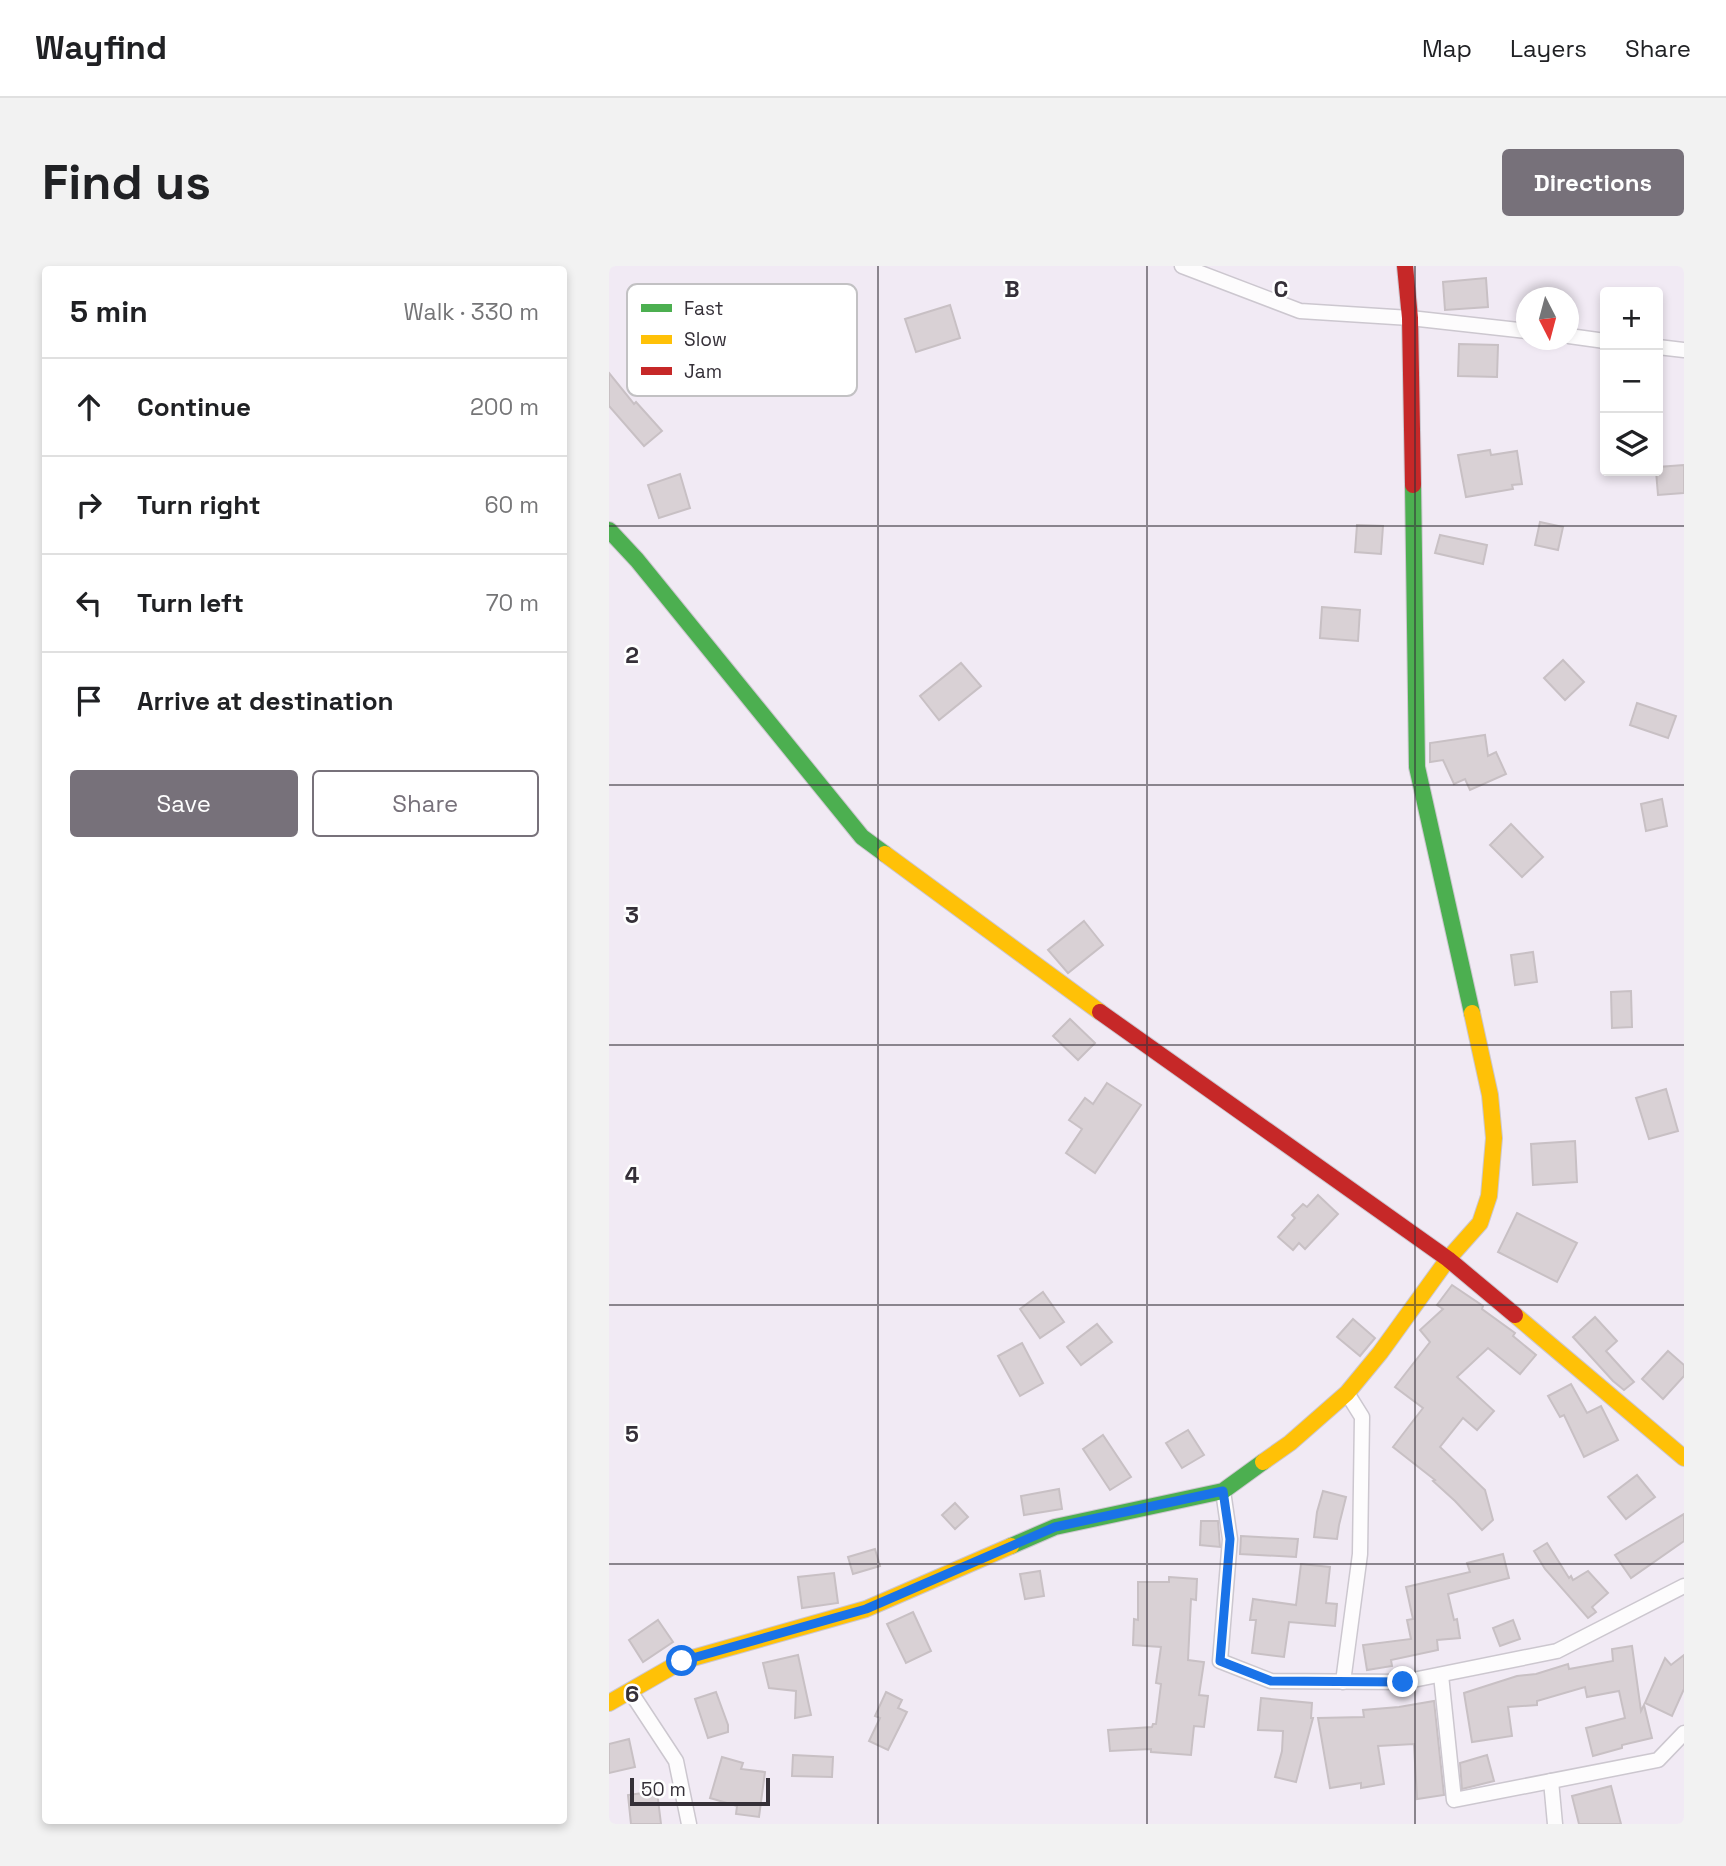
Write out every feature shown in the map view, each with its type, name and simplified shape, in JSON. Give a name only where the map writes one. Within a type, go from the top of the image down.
[{"type":"street","points":[[1182,266],[1300,311],[1410,318],[1516,330]]},
{"type":"street","points":[[609,1703],[682,1661],[866,1609],[1055,1527],[1223,1491],[1290,1443],[1347,1392],[1380,1353],[1448,1259],[1480,1223],[1489,1196],[1494,1138],[1490,1095],[1417,767],[1410,318],[1405,266]]},
{"type":"street","points":[[1579,337],[1600,340]]},
{"type":"street","points":[[1663,348],[1684,350]]},
{"type":"street","points":[[609,530],[637,560],[862,837],[1056,981],[1448,1259],[1684,1458]]},
{"type":"street","points":[[1343,1682],[1360,1554],[1362,1417],[1347,1392]]},
{"type":"street","points":[[1223,1491],[1230,1539],[1220,1661],[1271,1681],[1403,1682],[1557,1651],[1684,1586]]},
{"type":"street","points":[[1441,1675],[1454,1800],[1658,1760],[1684,1733]]},
{"type":"street","points":[[630,1691],[675,1761],[689,1824]]},
{"type":"street","points":[[1551,1780],[1555,1824]]},
{"type":"building","points":[[1486,278],[1488,307],[1445,310],[1443,282]]},
{"type":"building","points":[[950,305],[960,338],[916,352],[905,319]]},
{"type":"building","points":[[1459,344],[1498,345],[1497,377],[1458,376]]},
{"type":"building","points":[[609,373],[634,404],[636,402],[662,431],[644,446],[609,406]]},
{"type":"building","points":[[1490,450],[1491,455],[1517,451],[1522,484],[1512,485],[1513,489],[1466,497],[1458,455]]},
{"type":"building","points":[[1684,465],[1684,493],[1658,495],[1656,476],[1663,476],[1663,467]]},
{"type":"building","points":[[680,474],[690,508],[659,518],[648,485]]},
{"type":"building","points":[[1540,522],[1563,527],[1558,550],[1535,545]]},
{"type":"building","points":[[1357,525],[1383,526],[1381,554],[1355,552]]},
{"type":"building","points":[[1440,535],[1487,545],[1483,564],[1435,553]]},
{"type":"building","points":[[1322,607],[1360,610],[1358,641],[1320,638]]},
{"type":"building","points":[[1563,660],[1584,682],[1565,700],[1544,678]]},
{"type":"building","points":[[961,663],[981,686],[939,720],[920,696]]},
{"type":"building","points":[[1637,703],[1676,716],[1668,738],[1630,725]]},
{"type":"building","points":[[1485,735],[1488,756],[1496,752],[1506,774],[1470,790],[1465,779],[1454,784],[1443,760],[1430,762],[1430,743]]},
{"type":"building","points":[[1662,799],[1667,826],[1646,831],[1641,804]]},
{"type":"building","points":[[1511,824],[1543,857],[1522,877],[1490,845]]},
{"type":"building","points":[[1084,921],[1103,945],[1068,973],[1048,950]]},
{"type":"building","points":[[1533,952],[1537,982],[1515,985],[1511,955]]},
{"type":"building","points":[[1631,991],[1632,1027],[1612,1028],[1611,992]]},
{"type":"building","points":[[1070,1019],[1095,1043],[1078,1060],[1053,1036]]},
{"type":"building","points":[[1107,1083],[1141,1105],[1095,1173],[1066,1153],[1082,1129],[1069,1120],[1085,1098],[1093,1104]]},
{"type":"building","points":[[1666,1089],[1678,1131],[1649,1139],[1636,1098]]},
{"type":"building","points":[[1575,1141],[1577,1182],[1533,1185],[1531,1144]]},
{"type":"building","points":[[1318,1195],[1338,1214],[1305,1249],[1299,1243],[1293,1250],[1278,1237],[1295,1218],[1292,1215],[1303,1204],[1307,1207]]},
{"type":"building","points":[[1517,1213],[1577,1243],[1557,1282],[1498,1252]]},
{"type":"building","points":[[1452,1285],[1483,1306],[1482,1309],[1515,1333],[1513,1336],[1536,1355],[1520,1374],[1488,1348],[1457,1377],[1494,1411],[1477,1430],[1463,1418],[1440,1447],[1485,1490],[1493,1520],[1482,1530],[1433,1481],[1435,1480],[1393,1447],[1423,1408],[1395,1387],[1430,1342],[1420,1330],[1443,1309],[1437,1305]]},
{"type":"building","points":[[1043,1292],[1064,1322],[1040,1338],[1020,1309]]},
{"type":"building","points":[[1595,1317],[1617,1341],[1606,1351],[1634,1382],[1624,1390],[1573,1337]]},
{"type":"building","points":[[1353,1319],[1375,1338],[1360,1356],[1337,1337]]},
{"type":"building","points":[[1097,1324],[1112,1342],[1081,1365],[1067,1347]]},
{"type":"building","points":[[1022,1343],[1043,1383],[1020,1396],[998,1356]]},
{"type":"building","points":[[1668,1351],[1684,1365],[1684,1376],[1663,1399],[1642,1379]]},
{"type":"building","points":[[1571,1384],[1587,1413],[1601,1406],[1618,1440],[1584,1457],[1564,1415],[1560,1417],[1548,1396]]},
{"type":"building","points":[[1188,1430],[1204,1455],[1182,1468],[1166,1443]]},
{"type":"building","points":[[1103,1435],[1131,1477],[1110,1490],[1083,1449]]},
{"type":"building","points":[[1637,1475],[1655,1497],[1626,1519],[1608,1497]]},
{"type":"building","points":[[1059,1489],[1062,1509],[1024,1515],[1021,1496]]},
{"type":"building","points":[[1323,1491],[1346,1497],[1337,1539],[1314,1537]]},
{"type":"building","points":[[955,1503],[968,1517],[955,1529],[942,1515]]},
{"type":"building","points":[[1684,1514],[1684,1541],[1631,1578],[1615,1555]]},
{"type":"building","points":[[1201,1521],[1218,1521],[1220,1547],[1200,1545]]},
{"type":"building","points":[[1241,1536],[1298,1539],[1296,1557],[1240,1554]]},
{"type":"building","points":[[1547,1543],[1569,1578],[1571,1576],[1573,1580],[1588,1571],[1608,1593],[1592,1607],[1596,1612],[1588,1618],[1545,1569],[1534,1551]]},
{"type":"building","points":[[875,1549],[880,1566],[853,1574],[848,1557]]},
{"type":"building","points":[[1503,1554],[1509,1578],[1448,1594],[1454,1620],[1457,1619],[1460,1638],[1437,1640],[1438,1650],[1391,1660],[1392,1666],[1367,1670],[1363,1645],[1411,1639],[1407,1620],[1413,1619],[1406,1587],[1470,1572],[1467,1563]]},
{"type":"building","points":[[1301,1564],[1330,1567],[1326,1603],[1337,1604],[1335,1626],[1289,1622],[1284,1657],[1252,1653],[1256,1620],[1250,1620],[1253,1599],[1296,1605]]},
{"type":"building","points":[[1040,1571],[1044,1596],[1025,1599],[1020,1574]]},
{"type":"building","points":[[834,1573],[838,1603],[802,1608],[798,1577]]},
{"type":"building","points":[[1169,1577],[1197,1579],[1196,1600],[1191,1599],[1188,1660],[1204,1662],[1199,1695],[1208,1696],[1204,1727],[1194,1726],[1191,1755],[1151,1752],[1151,1749],[1110,1751],[1108,1730],[1152,1727],[1156,1724],[1161,1684],[1156,1683],[1161,1647],[1133,1645],[1134,1619],[1138,1620],[1138,1582],[1169,1582]]},
{"type":"building","points":[[913,1612],[931,1651],[906,1663],[887,1624]]},
{"type":"building","points":[[658,1620],[673,1642],[643,1662],[629,1640]]},
{"type":"building","points":[[1513,1620],[1520,1639],[1500,1646],[1493,1628]]},
{"type":"building","points":[[1632,1646],[1641,1711],[1644,1705],[1652,1738],[1593,1756],[1586,1728],[1625,1718],[1619,1691],[1587,1697],[1585,1687],[1537,1701],[1537,1705],[1508,1707],[1512,1736],[1472,1742],[1464,1693],[1517,1676],[1536,1674],[1568,1664],[1569,1669],[1613,1661],[1612,1649]]},
{"type":"building","points":[[798,1655],[811,1715],[795,1718],[796,1691],[769,1688],[763,1663]]},
{"type":"building","points":[[1684,1655],[1684,1689],[1672,1716],[1645,1703],[1665,1658],[1671,1665]]},
{"type":"building","points":[[716,1692],[728,1732],[708,1738],[695,1699]]},
{"type":"building","points":[[886,1692],[902,1700],[898,1708],[907,1712],[888,1750],[869,1741],[880,1718],[875,1716]]},
{"type":"building","points":[[1261,1698],[1312,1703],[1313,1718],[1296,1782],[1275,1777],[1282,1751],[1283,1731],[1258,1730]]},
{"type":"building","points":[[1434,1701],[1444,1795],[1417,1799],[1414,1744],[1378,1746],[1384,1784],[1361,1788],[1361,1783],[1330,1788],[1318,1718],[1364,1717],[1363,1710]]},
{"type":"building","points":[[629,1739],[635,1767],[609,1773],[609,1744]]},
{"type":"building","points":[[793,1755],[833,1757],[832,1777],[792,1776]]},
{"type":"building","points":[[1487,1755],[1494,1781],[1462,1789],[1460,1763]]},
{"type":"building","points":[[722,1757],[743,1763],[741,1769],[765,1772],[759,1817],[736,1814],[737,1806],[710,1798]]},
{"type":"building","points":[[1611,1786],[1621,1824],[1579,1824],[1572,1796]]},
{"type":"building","points":[[657,1791],[661,1824],[631,1824],[628,1795]]},
{"type":"traffic: fast","points":[[1413,485],[1417,767],[1472,1013]]},
{"type":"traffic: fast","points":[[609,530],[637,560],[862,837],[885,854]]},
{"type":"traffic: fast","points":[[1011,1546],[1055,1527],[1223,1491],[1263,1462]]},
{"type":"traffic: slow","points":[[885,854],[1100,1012]]},
{"type":"traffic: slow","points":[[1263,1462],[1290,1443],[1347,1393],[1380,1353],[1448,1259],[1480,1223],[1489,1196],[1494,1138],[1490,1095],[1472,1013]]},
{"type":"traffic: slow","points":[[1515,1315],[1684,1458]]},
{"type":"traffic: slow","points":[[609,1703],[682,1661],[866,1609],[1011,1546]]},
{"type":"traffic: jam","points":[[1405,266],[1410,318],[1413,485]]},
{"type":"traffic: jam","points":[[1100,1012],[1448,1259],[1515,1315]]},
{"type":"route","points":[[682,1661],[866,1609],[1055,1527],[1223,1491],[1230,1539],[1220,1661],[1271,1681],[1403,1682]]}]
